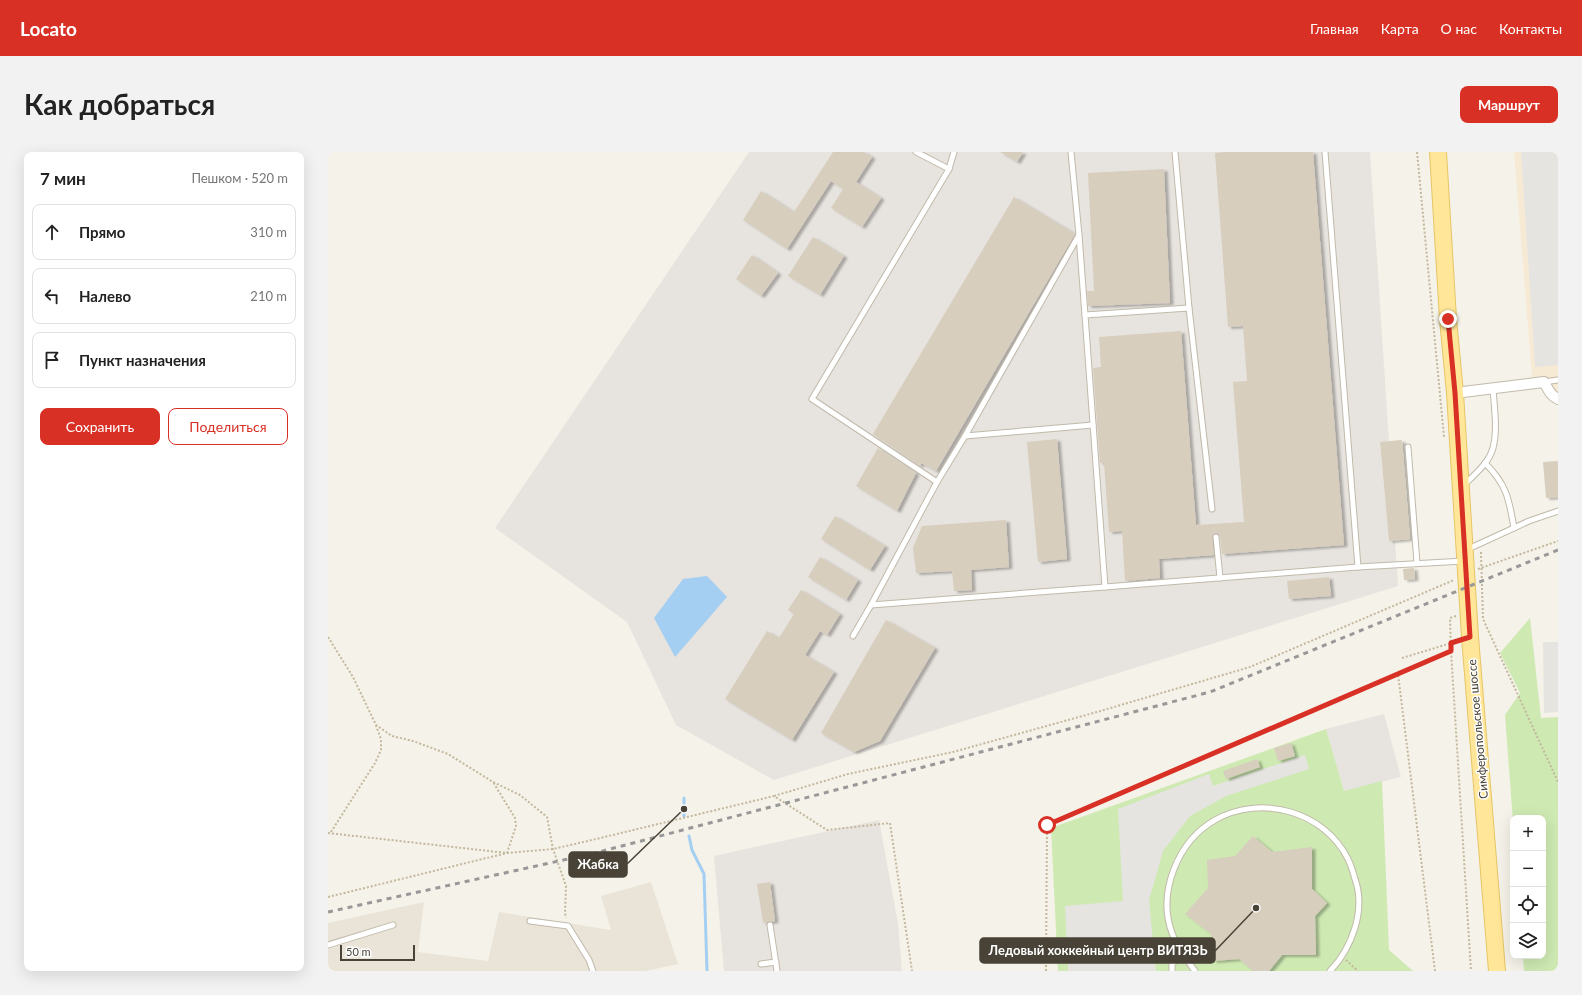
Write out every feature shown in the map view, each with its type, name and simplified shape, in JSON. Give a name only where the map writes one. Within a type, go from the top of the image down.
[{"type":"main road","name":"Симферопольское шоссе","points":[[1438,152],[1448,319],[1455,393],[1467,568],[1470,637],[1497,971]]},
{"type":"street","points":[[1455,393],[1544,382],[1553,397],[1558,399]]},
{"type":"lane","points":[[916,152],[949,169]]},
{"type":"lane","points":[[937,482],[812,399],[949,169],[954,152]]},
{"type":"lane","points":[[1071,152],[1079,235],[1105,587]]},
{"type":"lane","points":[[1175,152],[1188,308],[1212,509]]},
{"type":"lane","points":[[1325,152],[1358,567]]},
{"type":"lane","points":[[853,636],[937,482],[965,436],[1079,235]]},
{"type":"lane","points":[[1085,315],[1188,308]]},
{"type":"lane","points":[[1544,382],[1558,380]]},
{"type":"lane","points":[[1461,488],[1485,463],[1493,449],[1495,436],[1493,388]]},
{"type":"lane","points":[[965,436],[1093,425]]},
{"type":"lane","points":[[1408,447],[1417,563]]},
{"type":"lane","points":[[1485,463],[1500,480],[1506,491],[1514,528]]},
{"type":"lane","points":[[871,605],[1417,563],[1467,568],[1481,543],[1558,511]]},
{"type":"lane","points":[[1216,538],[1220,578]]},
{"type":"lane","points":[[1195,971],[1182,955],[1172,932],[1167,906],[1170,881],[1179,857],[1194,836],[1215,820],[1238,810],[1264,807],[1290,811],[1313,821],[1333,838],[1348,859],[1357,883],[1359,909],[1354,934],[1342,957],[1330,971]]},
{"type":"lane","points":[[530,921],[568,926],[589,960],[593,971]]},
{"type":"lane","points":[[770,925],[777,971]]},
{"type":"lane","points":[[328,945],[393,926]]},
{"type":"lane","points":[[1172,971],[1172,964],[1182,955]]},
{"type":"lane","points":[[761,964],[776,962]]},
{"type":"path","points":[[1417,152],[1444,443]]},
{"type":"path","points":[[1467,568],[1558,541]]},
{"type":"path","points":[[328,897],[507,853],[553,849],[774,796],[848,774],[953,752],[1250,667],[1457,579],[1467,568],[1481,543]]},
{"type":"path","points":[[1467,568],[1483,620],[1558,782]]},
{"type":"path","points":[[1461,614],[1450,618],[1471,971]]},
{"type":"path","points":[[1402,658],[1470,637]]},
{"type":"path","points":[[328,638],[353,677],[376,725],[381,739],[380,750],[375,763],[329,832],[507,853]]},
{"type":"path","points":[[1046,971],[1047,825],[1451,651]]},
{"type":"path","points":[[1398,674],[1435,971]]},
{"type":"path","points":[[376,725],[392,736],[413,740],[448,754],[493,782],[520,795],[547,817],[553,849],[566,886],[565,913],[568,926]]},
{"type":"path","points":[[493,782],[515,818],[516,826],[507,853]]},
{"type":"path","points":[[774,796],[827,830],[890,823],[912,971]]},
{"type":"path","points":[[1342,957],[1358,971]]},
{"type":"shaded area","points":[[749,152],[1370,152],[1389,442],[1380,443],[1389,540],[1395,540],[1398,586],[774,780],[676,725],[627,622],[495,528]]},
{"type":"shaded area","points":[[1514,152],[1558,152],[1558,397],[1532,377]]},
{"type":"shaded area","points":[[1521,152],[1558,152],[1558,365],[1535,367]]},
{"type":"shaded area","points":[[1543,642],[1558,642],[1558,712],[1544,713]]},
{"type":"shaded area","points":[[1384,714],[1401,777],[1344,791],[1326,729]]},
{"type":"shaded area","points":[[1305,755],[1309,769],[1226,796],[1190,816],[1163,851],[1149,900],[1156,971],[1068,971],[1065,906],[1123,901],[1118,809],[1209,774],[1213,786]]},
{"type":"shaded area","points":[[879,820],[898,924],[902,971],[724,971],[714,856]]},
{"type":"shaded area","points":[[651,882],[678,964],[646,971],[328,971],[328,923],[424,902],[418,952],[488,961],[499,912],[611,930],[601,896]]},
{"type":"green space","points":[[1530,618],[1541,718],[1558,717],[1558,971],[1524,971],[1523,959],[1546,959],[1546,815],[1512,815],[1505,715],[1520,693],[1500,653]]},
{"type":"green space","points":[[1326,729],[1344,791],[1382,781],[1389,950],[1413,971],[1058,971],[1051,828]]},
{"type":"water","points":[[707,576],[727,597],[675,657],[654,618],[683,579]]},
{"type":"building","points":[[833,152],[864,152],[872,157],[856,182],[881,198],[862,227],[831,208],[843,189],[831,181],[787,249],[743,220],[761,191],[794,212]]},
{"type":"building","points":[[1000,152],[1023,152],[1017,162]]},
{"type":"building","points":[[1313,152],[1344,545],[1222,554],[1220,536],[1215,533],[1212,537],[1214,555],[1159,559],[1160,578],[1125,581],[1122,531],[1109,532],[1104,463],[1100,463],[1093,368],[1101,367],[1099,337],[1181,331],[1196,525],[1244,522],[1233,382],[1247,381],[1243,326],[1228,327],[1215,153]]},
{"type":"building","points":[[1164,169],[1170,303],[1088,306],[1087,291],[1094,291],[1088,173]]},
{"type":"building","points":[[1014,197],[1075,234],[936,471],[921,463],[920,466],[873,434]]},
{"type":"building","points":[[813,237],[844,256],[820,295],[788,276]]},
{"type":"building","points":[[752,255],[778,273],[761,296],[736,279]]},
{"type":"building","points":[[1057,439],[1067,559],[1038,562],[1027,442]]},
{"type":"building","points":[[1402,440],[1410,539],[1389,541],[1380,442]]},
{"type":"building","points":[[878,448],[916,473],[897,511],[856,486]]},
{"type":"building","points":[[1558,461],[1558,497],[1546,498],[1543,462]]},
{"type":"building","points":[[835,516],[885,546],[870,570],[821,539]]},
{"type":"building","points":[[1006,520],[1009,567],[971,570],[972,590],[954,591],[952,571],[916,573],[913,548],[922,526]]},
{"type":"building","points":[[820,557],[858,580],[846,600],[808,577]]},
{"type":"building","points":[[1414,568],[1415,579],[1404,580],[1403,569]]},
{"type":"building","points":[[1329,577],[1331,596],[1289,599],[1287,581]]},
{"type":"building","points":[[801,590],[840,614],[827,635],[820,631],[805,655],[834,672],[792,740],[725,699],[767,631],[779,638],[794,614],[788,610]]},
{"type":"building","points":[[886,620],[935,648],[880,741],[854,752],[821,733]]},
{"type":"building","points":[[1291,743],[1295,756],[1278,761],[1274,748]]},
{"type":"building","points":[[1257,759],[1260,767],[1226,779],[1223,771]]},
{"type":"building","points":[[1253,836],[1272,852],[1312,847],[1312,889],[1327,903],[1315,916],[1316,955],[1282,955],[1269,971],[1253,971],[1239,959],[1213,961],[1211,934],[1185,914],[1208,888],[1207,860],[1235,856]]},
{"type":"building","points":[[770,882],[775,921],[763,923],[757,884]]},
{"type":"waterway","points":[[684,798],[684,816]]},
{"type":"waterway","points":[[689,836],[692,850],[704,874],[707,971]]},
{"type":"railway","points":[[328,912],[595,853],[1210,692],[1558,550]]},
{"type":"place","name":"Жабка","points":[[684,809]]},
{"type":"place","name":"Ледовый хоккейный центр ВИТЯЗЬ","points":[[1256,908]]},
{"type":"route","points":[[1047,825],[1451,651],[1451,643],[1470,637],[1455,393],[1448,319]]}]
